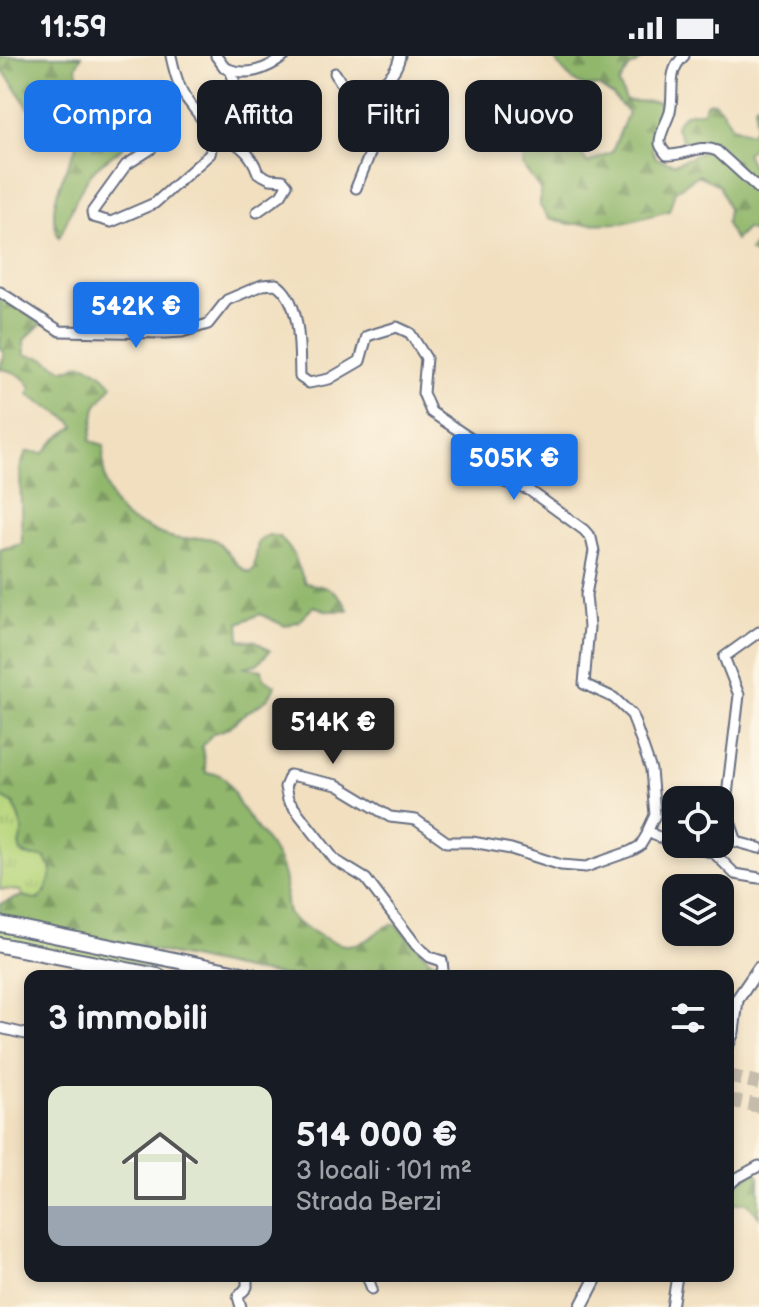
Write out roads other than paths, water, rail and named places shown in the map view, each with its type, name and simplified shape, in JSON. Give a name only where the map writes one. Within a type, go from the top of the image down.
[{"type":"highway","points":[[0,924],[223,970]]},
{"type":"highway","points":[[0,945],[127,970]]},
{"type":"main road","points":[[734,1024],[737,1000],[759,968]]},
{"type":"main road","points":[[581,1307],[594,1282]]},
{"type":"street","points":[[171,56],[185,97],[197,111]]},
{"type":"street","points":[[216,56],[218,62],[230,70],[258,71],[285,56]]},
{"type":"street","points":[[384,80],[398,64],[400,56]]},
{"type":"street","points":[[684,56],[672,75],[671,108],[660,144],[667,155],[675,156],[703,146],[710,147],[759,189]]},
{"type":"street","points":[[230,70],[234,80]]},
{"type":"street","points":[[335,73],[339,80]]},
{"type":"street","points":[[146,152],[126,165],[104,192],[91,214],[97,219],[111,222],[123,219],[155,203],[211,152]]},
{"type":"street","points":[[248,152],[252,155],[258,173],[270,179],[283,180],[287,185],[281,195],[257,212]]},
{"type":"street","points":[[356,188],[371,152]]},
{"type":"street","points":[[0,292],[60,331],[145,334],[182,332],[201,327],[212,322],[223,305],[232,298],[267,284],[276,284],[283,289],[299,335],[299,373],[302,380],[309,383],[341,374],[363,358],[367,336],[397,327],[406,330],[426,358],[423,393],[431,412],[476,441],[483,449],[492,472],[500,480],[529,490],[588,534],[594,551],[586,595],[589,627],[584,684],[614,698],[632,715],[651,770],[655,815],[640,846],[586,867],[561,865],[511,849],[472,842],[447,842],[416,820],[390,817],[337,785],[293,775],[288,777],[285,787],[288,800],[335,860],[366,879],[416,945],[430,957],[442,961],[443,970]]},
{"type":"street","points":[[759,632],[724,657],[739,695],[728,775],[729,819],[737,842],[759,848]]},
{"type":"street","points":[[649,831],[662,837]]},
{"type":"street","points":[[719,858],[735,874],[759,878]]},
{"type":"street","points":[[0,1028],[24,1034]]},
{"type":"street","points":[[734,1181],[759,1166]]},
{"type":"street","points":[[241,1307],[238,1297],[247,1287],[247,1282]]},
{"type":"street","points":[[369,1282],[372,1289]]},
{"type":"street","points":[[672,1307],[676,1282]]},
{"type":"tunnel","points":[[734,1077],[759,1083]]},
{"type":"tunnel","points":[[734,1101],[759,1106]]}]
